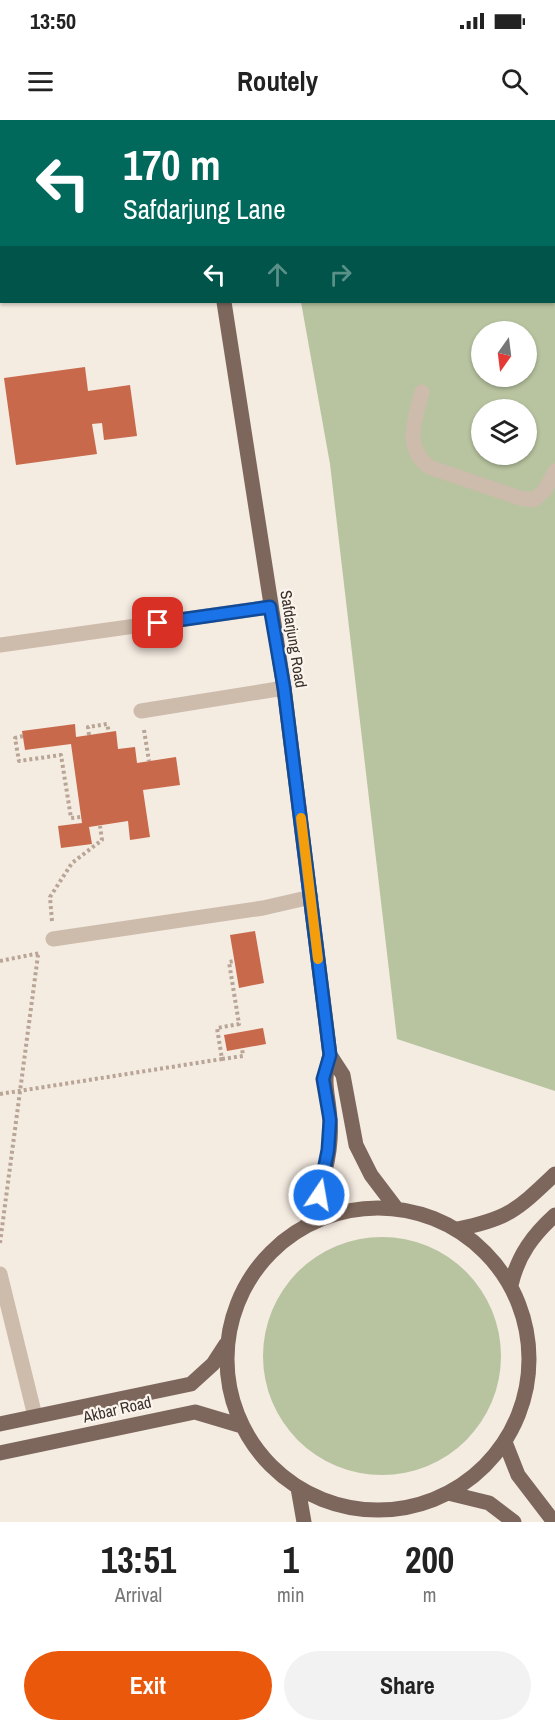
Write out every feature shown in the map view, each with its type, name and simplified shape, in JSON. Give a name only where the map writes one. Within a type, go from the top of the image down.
[{"type":"main road","name":"Safdarjung Road","points":[[224,303],[284,688],[330,1055],[323,1079],[330,1120],[328,1150],[319,1195],[308,1222]]},
{"type":"main road","name":"Safdarjung Road","points":[[330,1055],[343,1075],[356,1145],[371,1175],[396,1208]]},
{"type":"main road","points":[[458,1229],[493,1222],[520,1207],[555,1174]]},
{"type":"main road","points":[[352,1522],[363,1512],[402,1509],[448,1493],[485,1467],[505,1442],[523,1405],[530,1364],[526,1323],[511,1285],[488,1254],[458,1229],[421,1213],[396,1208],[330,1215],[308,1222],[256,1268],[236,1304],[226,1344],[228,1387],[242,1426],[267,1463],[298,1488],[334,1504],[372,1510]]},
{"type":"main road","points":[[511,1285],[516,1263],[522,1253],[535,1233],[555,1215]]},
{"type":"main road","name":"Akbar Road","points":[[0,1424],[191,1384],[213,1364],[226,1344]]},
{"type":"main road","name":"Akbar Road","points":[[0,1453],[195,1412],[242,1426]]},
{"type":"main road","points":[[505,1442],[518,1475],[554,1522]]},
{"type":"main road","points":[[298,1488],[303,1522]]},
{"type":"main road","points":[[448,1493],[489,1503],[514,1522]]},
{"type":"street","points":[[422,392],[411,434],[418,459],[429,467],[520,498],[534,500],[545,490],[555,471]]},
{"type":"street","points":[[0,645],[270,607]]},
{"type":"street","points":[[141,711],[284,688]]},
{"type":"street","points":[[53,939],[263,908],[311,897]]},
{"type":"street","points":[[0,1274],[35,1416]]},
{"type":"path","points":[[141,711],[149,761]]},
{"type":"path","points":[[89,735],[88,727],[107,724],[109,732]]},
{"type":"path","points":[[23,736],[15,738],[19,761],[61,755],[71,818],[81,817]]},
{"type":"path","points":[[0,1243],[38,955],[53,939],[50,897],[72,863],[102,840],[100,826]]},
{"type":"path","points":[[0,961],[38,955]]},
{"type":"path","points":[[234,961],[229,962],[240,1032]]},
{"type":"path","points":[[222,1059],[217,1028],[239,1024]]},
{"type":"path","points":[[0,1094],[243,1056],[242,1048]]},
{"type":"green space","points":[[301,303],[555,303],[555,1091],[397,1039],[330,464]]},
{"type":"green space","points":[[370,1237],[394,1237],[417,1242],[438,1251],[458,1264],[474,1280],[487,1300],[496,1321],[501,1356],[499,1379],[492,1402],[474,1432],[458,1448],[438,1461],[417,1470],[394,1475],[370,1475],[347,1470],[326,1461],[306,1448],[290,1432],[277,1412],[268,1391],[263,1368],[263,1344],[268,1321],[277,1300],[290,1280],[306,1264],[326,1251],[347,1242]]},
{"type":"building","points":[[85,367],[88,391],[130,385],[137,436],[104,440],[102,423],[92,424],[97,454],[16,465],[4,378]]},
{"type":"building","points":[[75,724],[76,737],[116,731],[118,749],[135,747],[137,763],[176,757],[180,785],[143,790],[150,837],[130,840],[128,821],[89,827],[92,844],[61,848],[58,826],[82,823],[71,744],[25,750],[22,731]]},
{"type":"building","points":[[255,931],[264,983],[239,988],[230,935]]},
{"type":"building","points":[[263,1028],[266,1044],[227,1051],[224,1035]]},
{"type":"slow traffic","points":[[301,818],[318,959]]},
{"type":"route","points":[[158,623],[270,607],[284,688],[330,1055],[323,1079],[330,1120],[328,1150],[319,1195]]}]
